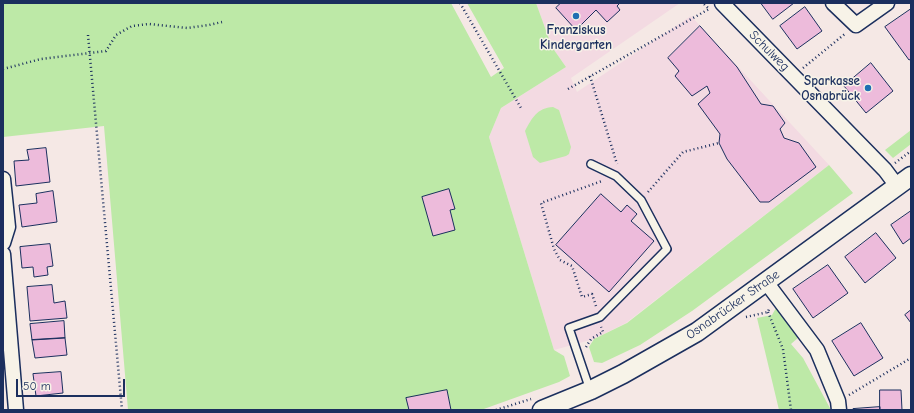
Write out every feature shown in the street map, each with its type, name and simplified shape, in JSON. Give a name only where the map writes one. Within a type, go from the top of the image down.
[{"type":"street","name":"Schulweg","points":[[722,3],[885,170],[904,181]]},
{"type":"street","points":[[833,3],[856,25],[887,3]]},
{"type":"street","points":[[3,179],[8,227],[3,244]]},
{"type":"street","name":"Osnabrücker Straße","points":[[540,403],[590,390],[623,374],[697,332],[904,181]]},
{"type":"street","points":[[3,254],[16,410]]},
{"type":"street","points":[[766,282],[817,350],[839,406]]},
{"type":"lane","points":[[590,390],[569,328],[600,317],[667,249],[641,200],[616,176],[591,164]]},
{"type":"path","points":[[460,3],[521,108]]},
{"type":"path","points":[[568,89],[709,9],[703,3]]},
{"type":"path","points":[[3,69],[41,59],[106,51],[116,35],[132,26],[149,24],[187,28],[222,22]]},
{"type":"path","points":[[793,76],[856,25]]},
{"type":"path","points":[[88,35],[122,410]]},
{"type":"path","points":[[588,352],[586,346],[591,339],[603,332],[600,317],[592,294],[582,296],[572,266],[560,260],[554,249],[541,203],[616,176],[617,165],[590,76]]},
{"type":"path","points":[[641,200],[683,152],[719,143]]},
{"type":"path","points":[[885,170],[911,151]]},
{"type":"path","points":[[768,312],[783,349],[791,410]]},
{"type":"path","points":[[839,406],[911,358]]},
{"type":"path","points":[[496,410],[540,403]]},
{"type":"shaded area","points":[[536,3],[680,3],[571,78],[577,92],[691,16],[829,165],[626,323],[594,339],[554,350],[489,137],[501,108],[566,67],[552,47]]},
{"type":"green space","points":[[3,3],[451,3],[491,77],[504,68],[467,3],[536,3],[552,47],[566,67],[501,108],[489,137],[554,350],[564,356],[570,376],[559,382],[481,410],[128,410],[104,126],[3,137]]},
{"type":"green space","points":[[553,107],[559,110],[571,147],[569,154],[566,156],[540,163],[533,157],[525,131],[536,114],[543,109]]},
{"type":"green space","points":[[911,130],[911,144],[893,158],[885,150]]},
{"type":"green space","points":[[829,165],[853,193],[692,311],[640,345],[602,363],[594,362],[589,347],[594,339],[627,323]]},
{"type":"green space","points":[[776,308],[799,337],[791,344],[803,358],[831,410],[779,410],[757,318],[772,315]]},
{"type":"building","name":"Franziskus Kindergarten","points":[[561,3],[620,3],[617,6],[620,10],[607,22],[596,10],[576,30],[556,8]]},
{"type":"building","points":[[761,3],[794,3],[773,19]]},
{"type":"building","points":[[805,7],[822,31],[797,49],[780,26]]},
{"type":"building","points":[[911,9],[911,59],[909,60],[885,27]]},
{"type":"building","points":[[700,26],[737,67],[761,104],[773,106],[785,123],[780,129],[784,138],[799,143],[816,167],[769,202],[760,202],[727,159],[719,143],[720,134],[698,104],[710,93],[707,86],[692,96],[675,76],[679,71],[668,58]]},
{"type":"building","name":"Sparkasse Osnabrück","points":[[871,63],[893,91],[866,113],[844,86]]},
{"type":"building","points":[[46,148],[50,182],[16,186],[14,161],[29,160],[27,150]]},
{"type":"building","points":[[449,189],[455,209],[450,210],[455,230],[433,236],[422,197]]},
{"type":"building","points":[[53,191],[57,222],[22,227],[19,205],[37,203],[36,194]]},
{"type":"building","points":[[601,194],[621,212],[627,205],[637,214],[631,221],[654,241],[609,292],[556,245]]},
{"type":"building","points":[[911,211],[911,238],[903,244],[891,225]]},
{"type":"building","points":[[876,233],[896,258],[865,283],[845,257]]},
{"type":"building","points":[[50,244],[53,266],[47,267],[48,275],[34,277],[33,267],[22,268],[20,247]]},
{"type":"building","points":[[828,265],[848,293],[813,318],[793,289]]},
{"type":"building","points":[[52,285],[54,303],[65,301],[67,318],[30,321],[27,287]]},
{"type":"building","points":[[911,310],[911,323],[905,315]]},
{"type":"building","points":[[64,321],[65,338],[32,340],[30,324]]},
{"type":"building","points":[[861,323],[883,358],[854,376],[832,341]]},
{"type":"building","points":[[65,338],[67,355],[35,358],[32,340]]},
{"type":"building","points":[[61,372],[63,393],[36,396],[33,374]]},
{"type":"building","points":[[447,390],[451,410],[409,410],[406,398]]},
{"type":"building","points":[[880,390],[901,390],[902,410],[880,410]]},
{"type":"building","points":[[880,407],[880,410],[853,410],[853,409]]},
{"type":"place","name":"Franziskus Kindergarten","points":[[576,16]]},
{"type":"place","name":"Sparkasse Osnabrück","points":[[868,88]]}]
